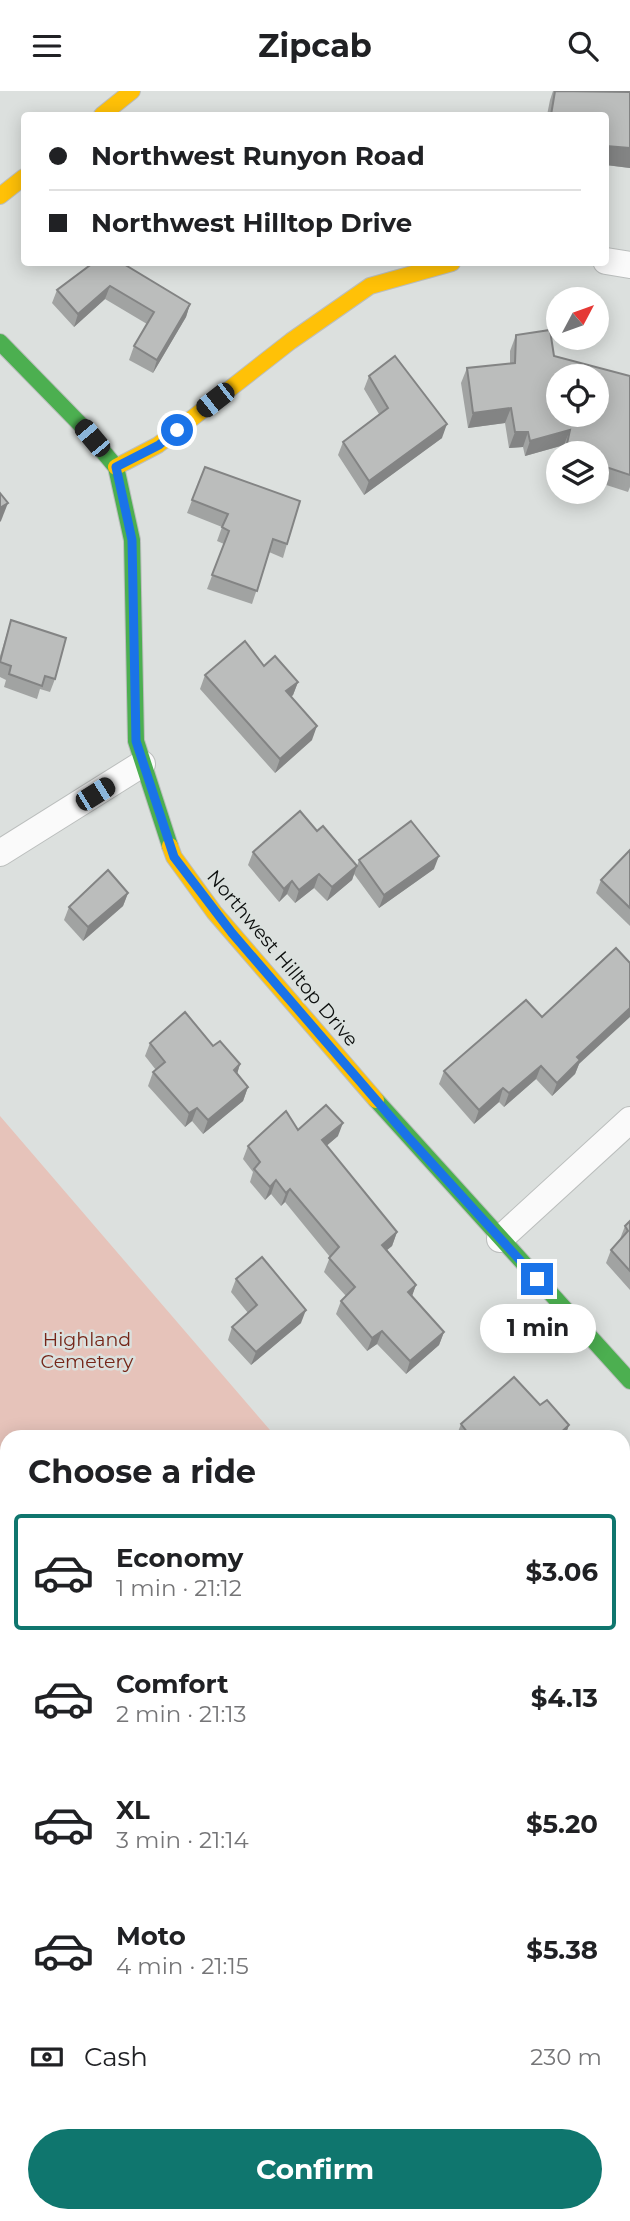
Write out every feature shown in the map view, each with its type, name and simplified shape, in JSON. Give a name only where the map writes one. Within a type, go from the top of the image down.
[{"type":"street","points":[[106,112],[132,91]]},
{"type":"street","points":[[0,196],[21,179]]},
{"type":"street","points":[[609,262],[630,265]]},
{"type":"street","points":[[116,467],[159,445],[291,341],[370,286],[441,266]]},
{"type":"street","name":"Northwest Hilltop Drive","points":[[0,342],[80,424],[116,467],[132,540],[136,741],[174,857],[214,912],[500,1239],[630,1381]]},
{"type":"street","points":[[0,853],[142,764]]},
{"type":"street","points":[[500,1239],[630,1120]]},
{"type":"green space","name":"Highland Cemetery","points":[[0,1116],[270,1430],[0,1430]]},
{"type":"building","points":[[555,91],[630,92],[630,148],[609,146],[609,112],[552,112]]},
{"type":"building","points":[[89,266],[127,266],[190,304],[157,360],[134,346],[154,312],[110,286],[78,314],[57,290]]},
{"type":"building","points":[[546,331],[546,350],[553,350],[554,356],[584,364],[546,364],[546,427],[609,427],[609,370],[630,376],[630,475],[609,468],[609,441],[568,441],[570,430],[530,441],[528,432],[515,432],[511,408],[473,413],[467,368],[515,363],[516,335]]},
{"type":"building","points":[[395,356],[447,424],[369,481],[343,442],[388,408],[369,376]]},
{"type":"building","points":[[205,467],[300,501],[287,544],[273,539],[257,591],[212,575],[229,531],[222,527],[228,514],[192,500]]},
{"type":"building","points":[[0,493],[8,503],[0,508]]},
{"type":"building","points":[[11,620],[66,638],[55,679],[45,676],[42,686],[9,674],[11,666],[0,662]]},
{"type":"building","points":[[245,641],[264,666],[275,656],[298,682],[286,691],[317,726],[280,759],[205,675]]},
{"type":"building","points":[[300,811],[317,831],[323,826],[357,866],[332,887],[319,874],[299,890],[292,881],[284,889],[253,852]]},
{"type":"building","points":[[411,821],[439,856],[384,895],[359,860]]},
{"type":"building","points":[[630,850],[630,908],[601,880]]},
{"type":"building","points":[[108,870],[128,893],[88,927],[69,907]]},
{"type":"building","points":[[616,948],[630,963],[630,1008],[577,1057],[580,1060],[557,1083],[541,1066],[509,1093],[503,1088],[479,1110],[444,1071],[526,1000],[542,1017]]},
{"type":"building","points":[[185,1012],[213,1046],[220,1041],[240,1064],[234,1070],[248,1087],[208,1120],[197,1108],[189,1113],[153,1072],[165,1062],[150,1043]]},
{"type":"building","points":[[326,1105],[343,1123],[322,1140],[397,1232],[382,1245],[416,1285],[408,1292],[444,1332],[410,1361],[382,1331],[372,1338],[341,1301],[355,1287],[329,1258],[339,1247],[290,1189],[286,1193],[276,1180],[270,1187],[254,1169],[260,1162],[248,1146],[286,1111],[298,1130]]},
{"type":"building","points":[[630,1221],[630,1271],[611,1250],[628,1231],[625,1226]]},
{"type":"building","points":[[262,1257],[306,1310],[256,1352],[232,1327],[257,1305],[236,1279]]},
{"type":"building","points":[[514,1377],[540,1405],[547,1400],[569,1425],[564,1430],[466,1430],[461,1424]]},
{"type":"traffic: fast","points":[[0,342],[80,424],[116,467],[132,540],[136,741],[170,846]]},
{"type":"traffic: fast","points":[[376,1100],[630,1381]]},
{"type":"traffic: slow","points":[[106,112],[132,91]]},
{"type":"traffic: slow","points":[[0,196],[21,179]]},
{"type":"traffic: slow","points":[[116,467],[158,445],[291,341],[370,286],[441,266]]},
{"type":"traffic: slow","points":[[170,846],[174,857],[214,912],[376,1100]]},
{"type":"route","points":[[177,430],[159,445],[116,467],[132,540],[136,741],[174,857],[232,933],[408,1137],[537,1279]]}]
